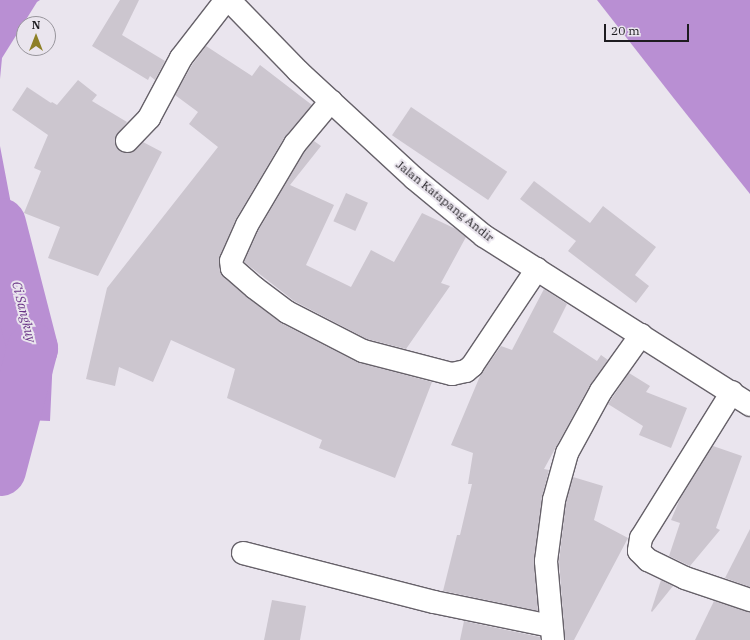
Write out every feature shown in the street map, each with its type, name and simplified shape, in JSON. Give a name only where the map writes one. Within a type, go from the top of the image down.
[{"type":"street","points":[[127,141],[149,118],[182,58],[226,0]]},
{"type":"street","name":"Jalan Katapang Andir","points":[[229,0],[298,71],[330,101],[415,179],[484,236],[732,392],[750,405]]},
{"type":"street","points":[[330,101],[295,144],[247,226],[230,260],[232,268],[255,288],[287,312],[363,351],[452,374],[460,373],[472,366],[537,269]]},
{"type":"street","points":[[243,553],[552,633],[546,561],[554,500],[567,453],[601,391],[641,335]]},
{"type":"street","points":[[732,392],[641,538],[640,552],[648,560],[685,578],[750,600]]},
{"type":"water","points":[[0,0],[40,0],[37,2],[28,16],[16,16],[16,36],[2,58],[0,79]]},
{"type":"water","points":[[597,0],[750,0],[750,194],[672,96]]},
{"type":"water","points":[[0,146],[11,204],[44,299],[53,356],[50,421],[0,419]]},
{"type":"building","points":[[120,0],[139,0],[122,35],[165,61],[155,80],[150,76],[148,80],[92,46]]},
{"type":"building","points":[[206,46],[252,76],[260,65],[312,105],[284,138],[236,219],[220,256],[220,270],[224,277],[247,297],[281,323],[357,362],[432,382],[395,478],[319,448],[322,440],[227,398],[235,369],[171,340],[153,382],[119,367],[115,386],[86,379],[107,288],[218,147],[189,124],[198,112],[175,95],[192,65]]},
{"type":"building","points":[[78,80],[97,95],[92,101],[127,122],[115,138],[115,144],[119,150],[124,153],[131,153],[143,142],[162,152],[98,276],[48,258],[60,227],[24,213],[41,171],[34,168],[48,135],[12,110],[27,87],[51,103],[52,102],[57,105]]},
{"type":"building","points":[[411,107],[507,172],[488,200],[392,135]]},
{"type":"building","points":[[314,141],[321,146],[290,185],[334,205],[306,265],[351,287],[371,250],[394,262],[422,213],[456,229],[466,237],[441,283],[450,286],[406,349],[367,339],[294,301],[244,262],[258,231],[305,151]]},
{"type":"building","points":[[534,181],[590,223],[603,206],[656,247],[635,275],[649,286],[636,303],[568,251],[576,241],[520,199]]},
{"type":"building","points":[[346,193],[368,203],[355,231],[333,221]]},
{"type":"building","points":[[544,289],[567,304],[553,332],[597,361],[601,355],[608,360],[590,385],[544,469],[549,470],[542,498],[534,560],[538,611],[443,591],[457,535],[460,535],[472,484],[468,484],[473,453],[451,445],[480,376],[501,346],[512,350]]},
{"type":"building","points":[[629,373],[650,386],[646,392],[687,408],[671,448],[639,435],[643,426],[608,404]]},
{"type":"building","points":[[713,446],[742,456],[716,528],[720,530],[690,566],[669,556],[680,523],[671,520],[680,499]]},
{"type":"building","points":[[573,477],[603,486],[594,520],[628,538],[574,640],[565,640],[559,561],[566,502]]},
{"type":"building","points":[[750,529],[750,587],[725,578]]},
{"type":"building","points":[[661,580],[673,586],[652,612],[651,611]]},
{"type":"building","points":[[272,600],[306,606],[300,640],[264,640]]},
{"type":"building","points":[[714,601],[750,612],[750,640],[695,640]]},
{"type":"building","points":[[464,621],[540,637],[540,640],[460,640]]},
{"type":"waterway","name":"Ci Sangkuy","points":[[0,223],[32,348],[0,470]]}]
